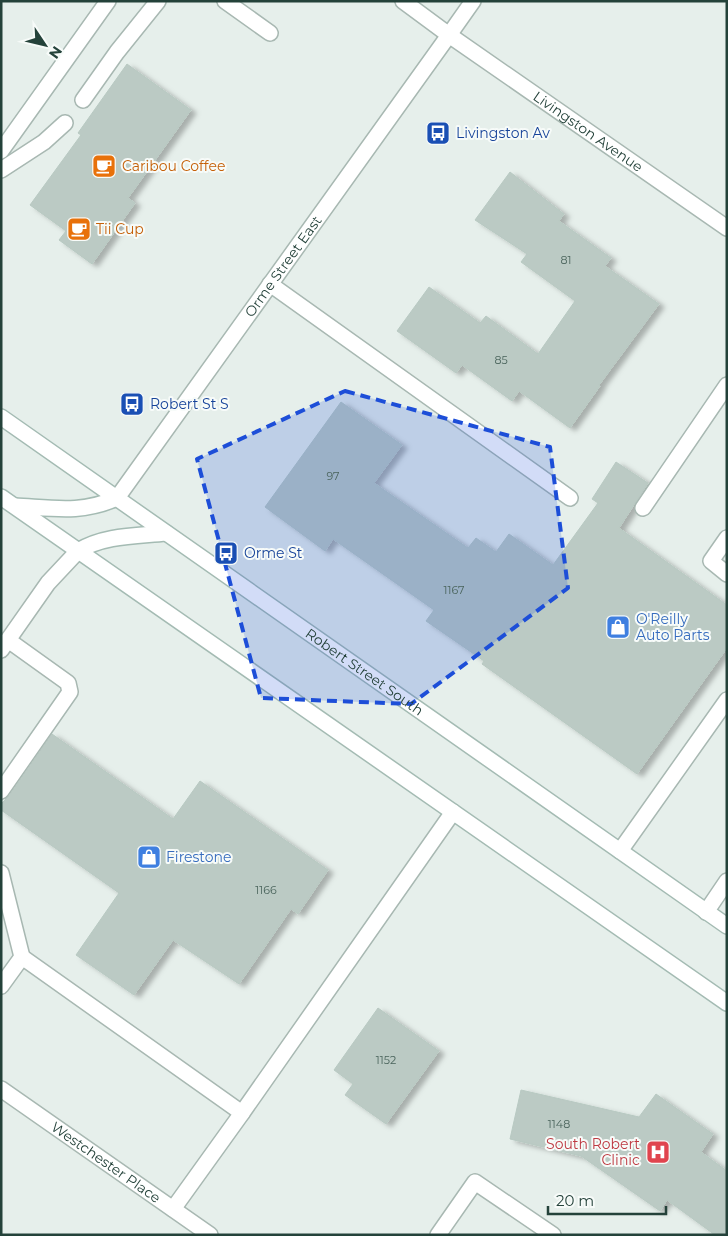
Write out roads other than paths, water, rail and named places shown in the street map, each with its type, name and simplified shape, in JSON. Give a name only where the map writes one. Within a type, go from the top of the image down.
[{"type":"main road","points":[[1,151],[108,1]]},
{"type":"main road","points":[[83,100],[158,1]]},
{"type":"main road","points":[[225,1],[270,33]]},
{"type":"main road","name":"Livingston Avenue","points":[[402,1],[727,228]]},
{"type":"main road","name":"Orme Street East","points":[[117,498],[473,1]]},
{"type":"main road","points":[[1,170],[44,142],[64,123]]},
{"type":"main road","points":[[270,284],[570,498]]},
{"type":"main road","points":[[644,508],[727,385]]},
{"type":"main road","name":"Robert Street South","points":[[1,417],[727,926]]},
{"type":"main road","points":[[1,497],[727,1003]]},
{"type":"main road","points":[[15,506],[85,509],[117,498]]},
{"type":"main road","points":[[1,791],[70,692],[68,682],[5,645],[48,583],[78,550],[101,540],[166,533]]},
{"type":"main road","points":[[727,538],[711,561],[727,574]]},
{"type":"main road","points":[[620,851],[727,700]]},
{"type":"main road","points":[[173,1210],[453,812]]},
{"type":"main road","points":[[1,873],[22,956],[242,1113]]},
{"type":"main road","points":[[706,912],[727,880]]},
{"type":"main road","points":[[1,986],[22,956]]},
{"type":"main road","name":"Westchester Place","points":[[1,1089],[210,1235]]},
{"type":"main road","points":[[438,1235],[475,1182],[553,1235]]},
{"type":"place","name":"Livingston Av","points":[[438,133]]},
{"type":"place","name":"Caribou Coffee","points":[[104,166]]},
{"type":"place","name":"Tii Cup","points":[[79,229]]},
{"type":"place","name":"Robert St S","points":[[132,404]]},
{"type":"place","name":"Orme St","points":[[226,553]]},
{"type":"place","name":"O'Reilly Auto Parts","points":[[618,627]]},
{"type":"place","name":"Firestone","points":[[149,857]]},
{"type":"place","name":"South Robert Clinic","points":[[658,1152]]}]
